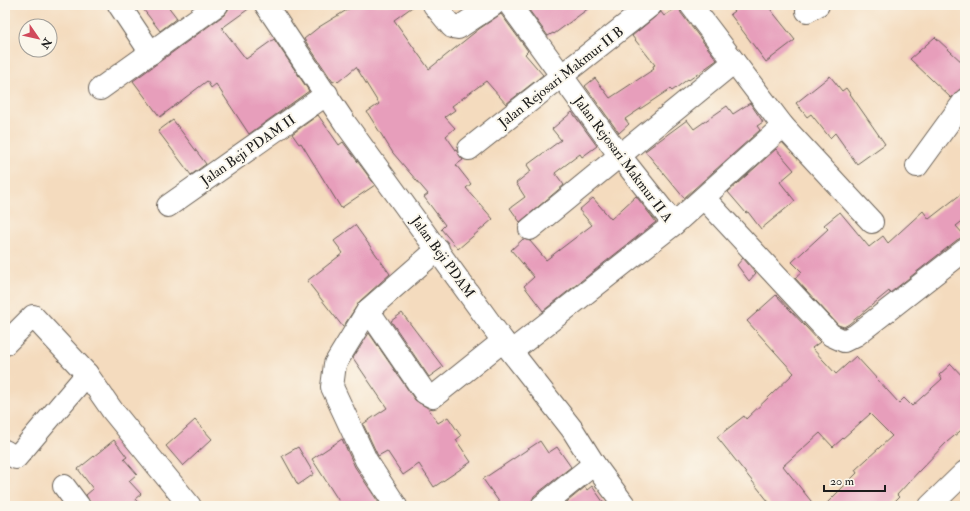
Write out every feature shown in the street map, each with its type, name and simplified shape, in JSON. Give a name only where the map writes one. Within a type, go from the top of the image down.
[{"type":"street","points":[[119,5],[151,53]]},
{"type":"street","points":[[100,89],[217,5]]},
{"type":"street","name":"Jalan Beji PDAM","points":[[266,5],[345,123],[507,346],[572,429],[594,464],[625,506]]},
{"type":"street","points":[[434,5],[452,27],[463,27],[493,5]]},
{"type":"street","name":"Jalan Rejosari Makmur II A","points":[[368,310],[425,393],[433,397],[507,346],[674,224],[620,156],[510,5]]},
{"type":"street","name":"Jalan Rejosari Makmur II B","points":[[469,149],[562,77],[651,5]]},
{"type":"street","points":[[691,5],[783,126],[872,222]]},
{"type":"street","points":[[530,229],[734,62]]},
{"type":"street","name":"Jalan Beji PDAM II","points":[[168,206],[327,94]]},
{"type":"street","points":[[917,166],[965,100]]},
{"type":"street","points":[[674,224],[783,126]]},
{"type":"street","points":[[704,198],[831,335],[844,341],[856,335],[965,250]]},
{"type":"street","points":[[396,506],[366,460],[332,387],[335,364],[368,310],[438,249]]},
{"type":"street","points":[[5,344],[33,316],[87,374],[112,410],[190,506]]},
{"type":"street","points":[[5,451],[16,458],[87,374]]},
{"type":"street","points":[[542,506],[594,464]]},
{"type":"street","points":[[930,506],[965,472]]},
{"type":"street","points":[[64,486],[79,506]]},
{"type":"building","points":[[140,5],[167,5],[177,18],[160,31]]},
{"type":"building","points":[[229,5],[254,5],[222,28],[246,59],[274,39],[309,91],[249,134],[216,84],[211,88],[207,81],[160,117],[133,81],[224,15],[228,10]]},
{"type":"building","points":[[355,5],[415,5],[394,20],[429,69],[479,29],[501,14],[528,51],[525,54],[543,75],[506,104],[486,81],[452,106],[455,110],[445,117],[455,128],[446,136],[463,160],[456,165],[471,184],[466,188],[493,219],[458,249],[441,229],[445,225],[424,197],[428,194],[393,153],[367,112],[379,104],[356,67],[338,82],[336,80],[333,82],[304,39],[319,27]]},
{"type":"building","points":[[536,5],[593,5],[554,34],[553,33],[548,36],[529,10]]},
{"type":"building","points":[[743,5],[767,5],[795,40],[766,62],[730,14]]},
{"type":"building","points":[[679,6],[681,13],[717,60],[672,91],[670,89],[625,119],[629,124],[619,133],[585,86],[595,78],[610,98],[654,69],[653,66],[655,65],[632,36],[661,12],[664,16]]},
{"type":"building","points":[[935,37],[965,65],[965,85],[951,98],[910,59]]},
{"type":"building","points":[[830,76],[842,91],[846,88],[885,144],[857,164],[835,133],[830,138],[811,114],[807,117],[796,103]]},
{"type":"building","points":[[750,103],[763,122],[757,126],[760,130],[684,198],[645,151],[687,120],[694,129],[727,106],[733,114]]},
{"type":"building","points":[[572,112],[597,146],[582,157],[580,154],[555,173],[564,185],[520,222],[510,208],[525,197],[516,183],[531,171],[527,165],[561,140],[552,129]]},
{"type":"building","points":[[318,115],[339,145],[343,142],[375,185],[341,208],[301,143],[299,144],[292,134]]},
{"type":"building","points":[[173,120],[206,164],[191,175],[158,131]]},
{"type":"building","points":[[776,149],[794,170],[780,182],[795,201],[761,229],[748,212],[746,213],[728,192]]},
{"type":"building","points":[[965,191],[965,219],[956,226],[965,236],[957,240],[890,293],[889,291],[844,327],[838,325],[795,278],[802,272],[792,262],[828,229],[824,225],[840,212],[869,247],[883,236],[888,243],[923,211],[929,219]]},
{"type":"building","points":[[636,196],[656,222],[543,311],[524,286],[534,277],[511,250],[523,239],[530,241],[546,260],[592,225],[579,210],[593,198],[611,219]]},
{"type":"building","points":[[355,225],[390,274],[360,301],[343,327],[307,281],[343,253],[334,241]]},
{"type":"building","points":[[743,258],[756,273],[749,281],[737,265]]},
{"type":"building","points":[[776,295],[820,342],[812,348],[836,374],[856,356],[899,403],[904,398],[912,406],[942,379],[939,375],[951,364],[965,379],[965,427],[947,442],[920,470],[897,495],[899,497],[890,506],[824,506],[857,473],[855,470],[892,436],[870,414],[833,447],[820,433],[783,466],[815,506],[772,506],[717,437],[744,416],[746,419],[794,373],[747,321]]},
{"type":"building","points":[[402,313],[443,367],[429,377],[391,321]]},
{"type":"building","points":[[369,333],[415,400],[428,408],[438,423],[448,417],[461,436],[456,440],[471,462],[434,487],[419,464],[403,475],[387,451],[378,456],[363,424],[387,408],[353,358]]},
{"type":"building","points":[[195,420],[212,439],[183,466],[166,446]]},
{"type":"building","points":[[342,439],[355,467],[381,506],[342,506],[312,459]]},
{"type":"building","points":[[114,440],[127,457],[124,459],[137,474],[129,481],[141,494],[135,499],[141,506],[91,506],[86,495],[93,489],[78,469]]},
{"type":"building","points":[[540,441],[548,453],[557,447],[571,467],[534,496],[530,506],[502,506],[483,479]]},
{"type":"building","points":[[298,447],[314,474],[298,485],[282,456]]},
{"type":"building","points":[[592,486],[606,506],[562,506],[585,487],[587,490]]}]
